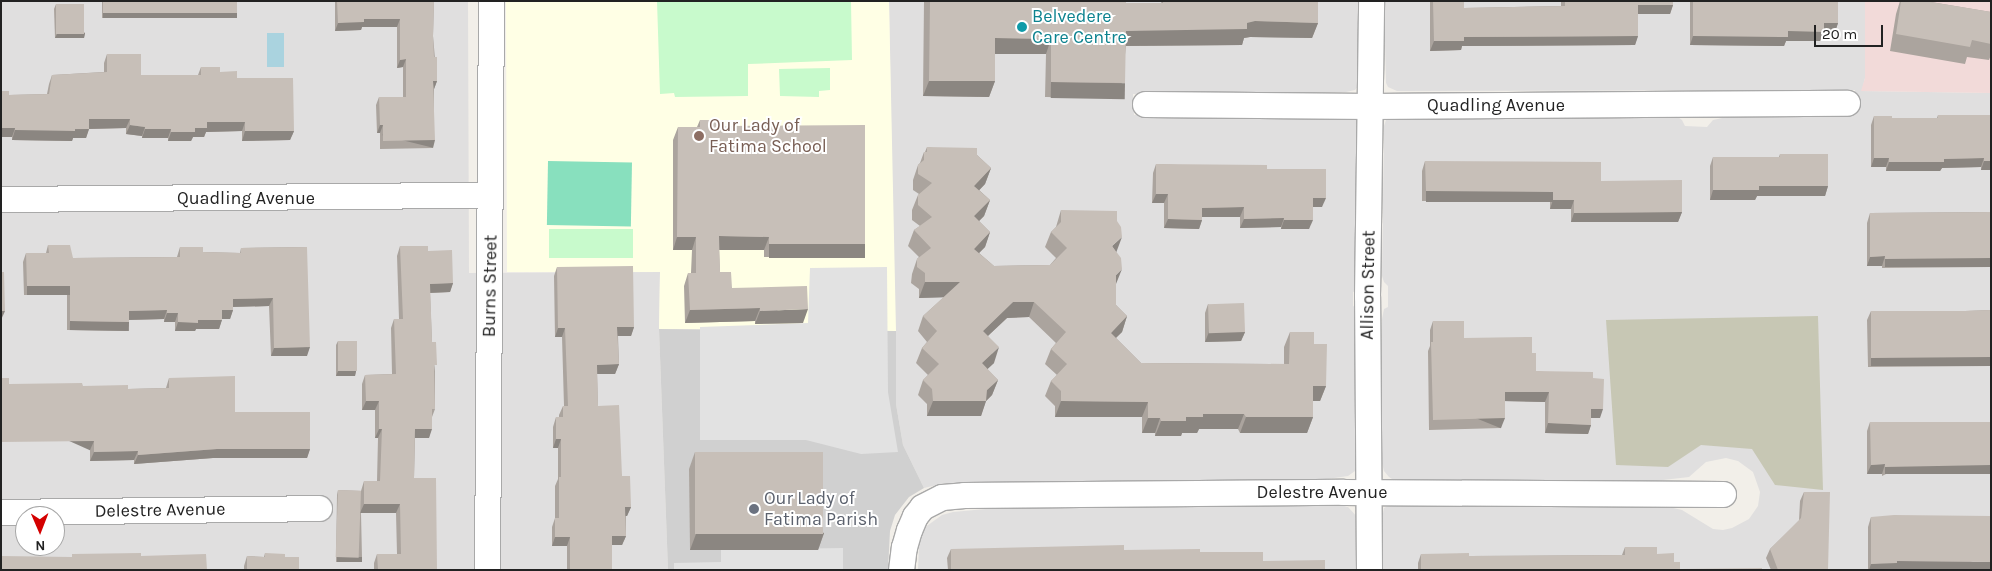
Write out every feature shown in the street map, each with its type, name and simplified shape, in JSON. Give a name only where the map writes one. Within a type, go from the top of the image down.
[{"type":"street","name":"Burns Street","points":[[487,570],[490,1]]},
{"type":"street","name":"Allison Street","points":[[1368,570],[1371,1]]},
{"type":"street","name":"Quadling Avenue","points":[[1145,104],[1370,106],[1847,103]]},
{"type":"street","name":"Quadling Avenue","points":[[1,199],[490,195]]},
{"type":"street","name":"Delestre Avenue","points":[[901,570],[904,547],[915,516],[922,507],[942,497],[964,495],[1368,492],[1723,494]]},
{"type":"street","name":"Delestre Avenue","points":[[1,512],[319,508]]},
{"type":"shaded area","points":[[1,1],[468,1],[469,273],[660,272],[659,329],[668,570],[1,570]]},
{"type":"shaded area","name":"Our Lady of Fatima School","points":[[506,1],[889,1],[896,331],[659,329],[660,272],[507,272]]},
{"type":"shaded area","points":[[889,1],[1362,1],[1360,84],[1355,90],[1346,92],[1133,94],[1134,115],[1345,114],[1359,120],[1356,291],[1353,292],[1353,306],[1357,308],[1359,463],[1355,471],[1348,476],[1320,480],[945,483],[924,488],[903,445],[896,404]]},
{"type":"shaded area","points":[[1384,1],[1865,1],[1865,78],[1862,91],[1991,93],[1991,570],[1383,570],[1383,513],[1384,508],[1390,505],[1503,503],[1605,507],[1669,507],[1682,510],[1713,529],[1723,530],[1732,528],[1749,519],[1758,506],[1760,492],[1753,472],[1738,461],[1726,458],[1706,462],[1689,477],[1637,483],[1395,481],[1389,477],[1384,471],[1381,459],[1382,319],[1384,309],[1388,307],[1388,286],[1382,276],[1384,126],[1387,117],[1672,113],[1682,120],[1685,126],[1707,127],[1713,120],[1727,117],[1845,117],[1854,108],[1855,90],[1397,91],[1388,87],[1386,83]]},
{"type":"shaded area","points":[[1865,1],[1991,1],[1991,93],[1861,91],[1865,78]]},
{"type":"shaded area","points":[[887,267],[888,392],[898,452],[861,454],[806,440],[700,440],[700,327],[808,323],[810,268]]},
{"type":"shaded area","points":[[1818,316],[1823,490],[1775,485],[1752,449],[1701,445],[1668,467],[1616,465],[1606,320]]},
{"type":"shaded area","points":[[659,329],[896,331],[896,404],[903,445],[924,488],[909,497],[895,515],[890,531],[888,570],[668,570]]},
{"type":"shaded area","points":[[1336,504],[1348,507],[1360,520],[1361,570],[918,570],[919,546],[924,528],[942,515],[953,512],[996,508]]},
{"type":"shaded area","points":[[843,548],[843,570],[674,570],[674,563],[721,562],[721,550]]},
{"type":"green space","points":[[657,1],[851,1],[852,60],[748,64],[748,96],[675,97],[674,93],[660,94]]},
{"type":"green space","points":[[830,68],[830,90],[819,91],[819,97],[780,96],[779,69]]},
{"type":"green space","points":[[548,161],[632,162],[631,226],[547,225]]},
{"type":"green space","points":[[549,229],[633,229],[633,258],[549,258]]},
{"type":"water","points":[[267,33],[284,33],[284,67],[267,67]]},
{"type":"building","points":[[103,1],[237,1],[237,13],[103,13]]},
{"type":"building","points":[[337,1],[434,1],[434,57],[437,57],[437,81],[433,81],[435,140],[383,141],[383,125],[380,125],[379,97],[406,97],[406,59],[400,60],[400,19],[364,19],[364,22],[338,23]]},
{"type":"building","name":"Belvedere Care Centre","points":[[930,1],[1126,1],[1126,3],[1163,3],[1163,1],[1318,1],[1318,23],[1255,21],[1247,23],[1247,29],[1126,31],[1125,83],[1051,82],[1051,39],[995,38],[995,81],[929,81]]},
{"type":"building","points":[[1433,1],[1464,1],[1464,8],[1565,6],[1565,1],[1673,1],[1673,5],[1638,5],[1638,36],[1464,37],[1464,41],[1434,41]]},
{"type":"building","points":[[1693,1],[1838,1],[1838,23],[1824,23],[1824,32],[1788,31],[1788,37],[1693,36]]},
{"type":"building","points":[[1901,1],[1925,1],[1991,12],[1991,44],[1972,40],[1970,47],[1896,34]]},
{"type":"building","points":[[56,4],[84,4],[84,34],[56,34]]},
{"type":"building","points":[[107,54],[141,54],[141,75],[201,75],[201,67],[220,67],[220,72],[237,71],[237,78],[293,78],[294,131],[245,131],[245,122],[207,122],[207,128],[195,128],[195,132],[171,132],[171,129],[145,129],[145,127],[130,125],[130,119],[89,119],[89,129],[75,129],[75,131],[1,128],[1,91],[9,91],[9,95],[49,94],[52,75],[107,72]]},
{"type":"building","points":[[1938,115],[1991,115],[1991,161],[1984,161],[1984,158],[1944,159],[1944,162],[1889,162],[1889,158],[1874,158],[1874,116],[1938,118]]},
{"type":"building","points":[[700,120],[718,120],[718,126],[865,125],[865,244],[769,244],[769,237],[719,236],[720,272],[731,272],[732,288],[807,286],[808,309],[760,311],[760,308],[690,310],[688,273],[696,273],[696,237],[677,237],[678,127],[700,127]]},
{"type":"building","points":[[927,147],[977,148],[977,155],[991,168],[974,186],[990,200],[974,216],[990,232],[974,249],[994,266],[1050,265],[1067,248],[1051,232],[1061,222],[1061,210],[1117,211],[1117,221],[1121,227],[1122,237],[1112,246],[1121,258],[1122,269],[1116,275],[1116,305],[1127,316],[1111,333],[1141,363],[1289,364],[1290,332],[1314,332],[1314,344],[1327,344],[1326,386],[1313,386],[1313,417],[1246,417],[1244,414],[1203,414],[1203,417],[1186,417],[1186,421],[1161,421],[1160,418],[1148,418],[1148,402],[1061,401],[1061,391],[1051,381],[1067,364],[1051,349],[1066,332],[1034,302],[1013,302],[983,331],[999,347],[982,363],[998,380],[987,390],[986,401],[933,401],[932,389],[923,380],[939,364],[922,348],[937,331],[923,316],[960,282],[925,282],[925,273],[917,267],[917,259],[931,248],[914,230],[932,217],[918,205],[918,195],[932,183],[918,174],[918,165],[924,160],[924,152],[927,152]]},
{"type":"building","points":[[1780,154],[1828,154],[1828,186],[1759,186],[1759,190],[1713,190],[1713,157],[1780,157]]},
{"type":"building","points":[[1425,161],[1601,162],[1601,181],[1682,180],[1682,212],[1574,213],[1574,200],[1553,200],[1553,192],[1426,191]]},
{"type":"building","points":[[1156,164],[1267,165],[1267,169],[1326,169],[1326,198],[1313,198],[1313,220],[1284,220],[1284,218],[1244,219],[1244,207],[1202,208],[1202,220],[1168,219],[1168,194],[1156,194]]},
{"type":"building","points":[[1991,212],[1991,258],[1885,259],[1885,256],[1870,257],[1870,213]]},
{"type":"building","points":[[48,245],[70,245],[73,258],[180,257],[180,247],[203,247],[203,252],[241,253],[241,248],[307,247],[310,347],[274,348],[273,298],[233,299],[233,310],[222,310],[222,320],[198,320],[198,323],[178,322],[178,313],[167,313],[167,310],[129,311],[129,322],[70,321],[70,286],[27,286],[26,253],[49,253]]},
{"type":"building","points":[[400,246],[428,246],[428,251],[452,250],[453,283],[430,284],[432,342],[436,342],[437,365],[434,365],[435,409],[432,409],[432,429],[415,429],[414,478],[436,478],[437,570],[378,570],[377,554],[401,554],[400,504],[364,504],[364,481],[380,481],[382,429],[379,429],[379,401],[366,401],[365,375],[396,374],[394,319],[403,319]]},
{"type":"building","points":[[633,266],[634,327],[617,327],[619,364],[597,365],[598,406],[619,405],[622,476],[630,476],[631,507],[625,507],[626,536],[612,536],[612,570],[570,570],[570,537],[555,537],[555,518],[559,518],[559,477],[561,477],[561,439],[556,439],[556,417],[563,417],[563,406],[568,406],[565,328],[558,328],[557,267]]},
{"type":"building","points":[[1,272],[4,272],[5,311],[1,311]]},
{"type":"building","points":[[1244,303],[1245,332],[1209,333],[1208,304]]},
{"type":"building","points":[[1991,310],[1991,357],[1871,358],[1871,311]]},
{"type":"building","points":[[1433,321],[1464,321],[1464,338],[1532,337],[1532,353],[1536,353],[1536,371],[1593,372],[1593,378],[1604,379],[1603,409],[1591,409],[1591,425],[1548,423],[1549,392],[1505,392],[1505,418],[1433,420],[1431,342],[1433,342]]},
{"type":"building","points":[[338,341],[357,341],[357,371],[338,371]]},
{"type":"building","points":[[235,376],[235,412],[310,412],[310,449],[217,449],[138,455],[138,451],[94,452],[94,441],[1,442],[1,378],[9,378],[9,384],[82,383],[83,386],[128,385],[128,389],[169,388],[169,378]]},
{"type":"building","points":[[1870,422],[1991,422],[1991,465],[1885,467],[1885,464],[1871,465]]},
{"type":"building","name":"Our Lady of Fatima Parish","points":[[695,452],[823,452],[823,534],[695,534]]},
{"type":"building","points":[[338,490],[361,491],[359,558],[336,557]]},
{"type":"building","points":[[1804,492],[1830,492],[1828,570],[1778,570],[1770,549],[1801,518]]},
{"type":"building","points":[[1894,515],[1991,516],[1991,562],[1897,561],[1897,563],[1871,564],[1871,517]]},
{"type":"building","points":[[1124,545],[1124,550],[1200,549],[1200,552],[1263,552],[1263,561],[1325,560],[1325,570],[951,570],[951,549]]},
{"type":"building","points":[[1625,547],[1657,547],[1657,554],[1674,553],[1674,562],[1680,562],[1680,569],[1762,568],[1762,570],[1421,570],[1421,554],[1469,553],[1469,556],[1625,555]]},
{"type":"building","points":[[141,553],[141,556],[206,554],[207,570],[1,570],[1,556],[72,557],[72,554]]},
{"type":"building","points":[[265,553],[285,554],[285,557],[299,557],[299,570],[247,570],[247,556],[265,557]]},
{"type":"place","name":"Belvedere Care Centre","points":[[1022,27]]},
{"type":"place","name":"Our Lady of Fatima School","points":[[699,136]]},
{"type":"place","name":"Our Lady of Fatima Parish","points":[[754,509]]}]
